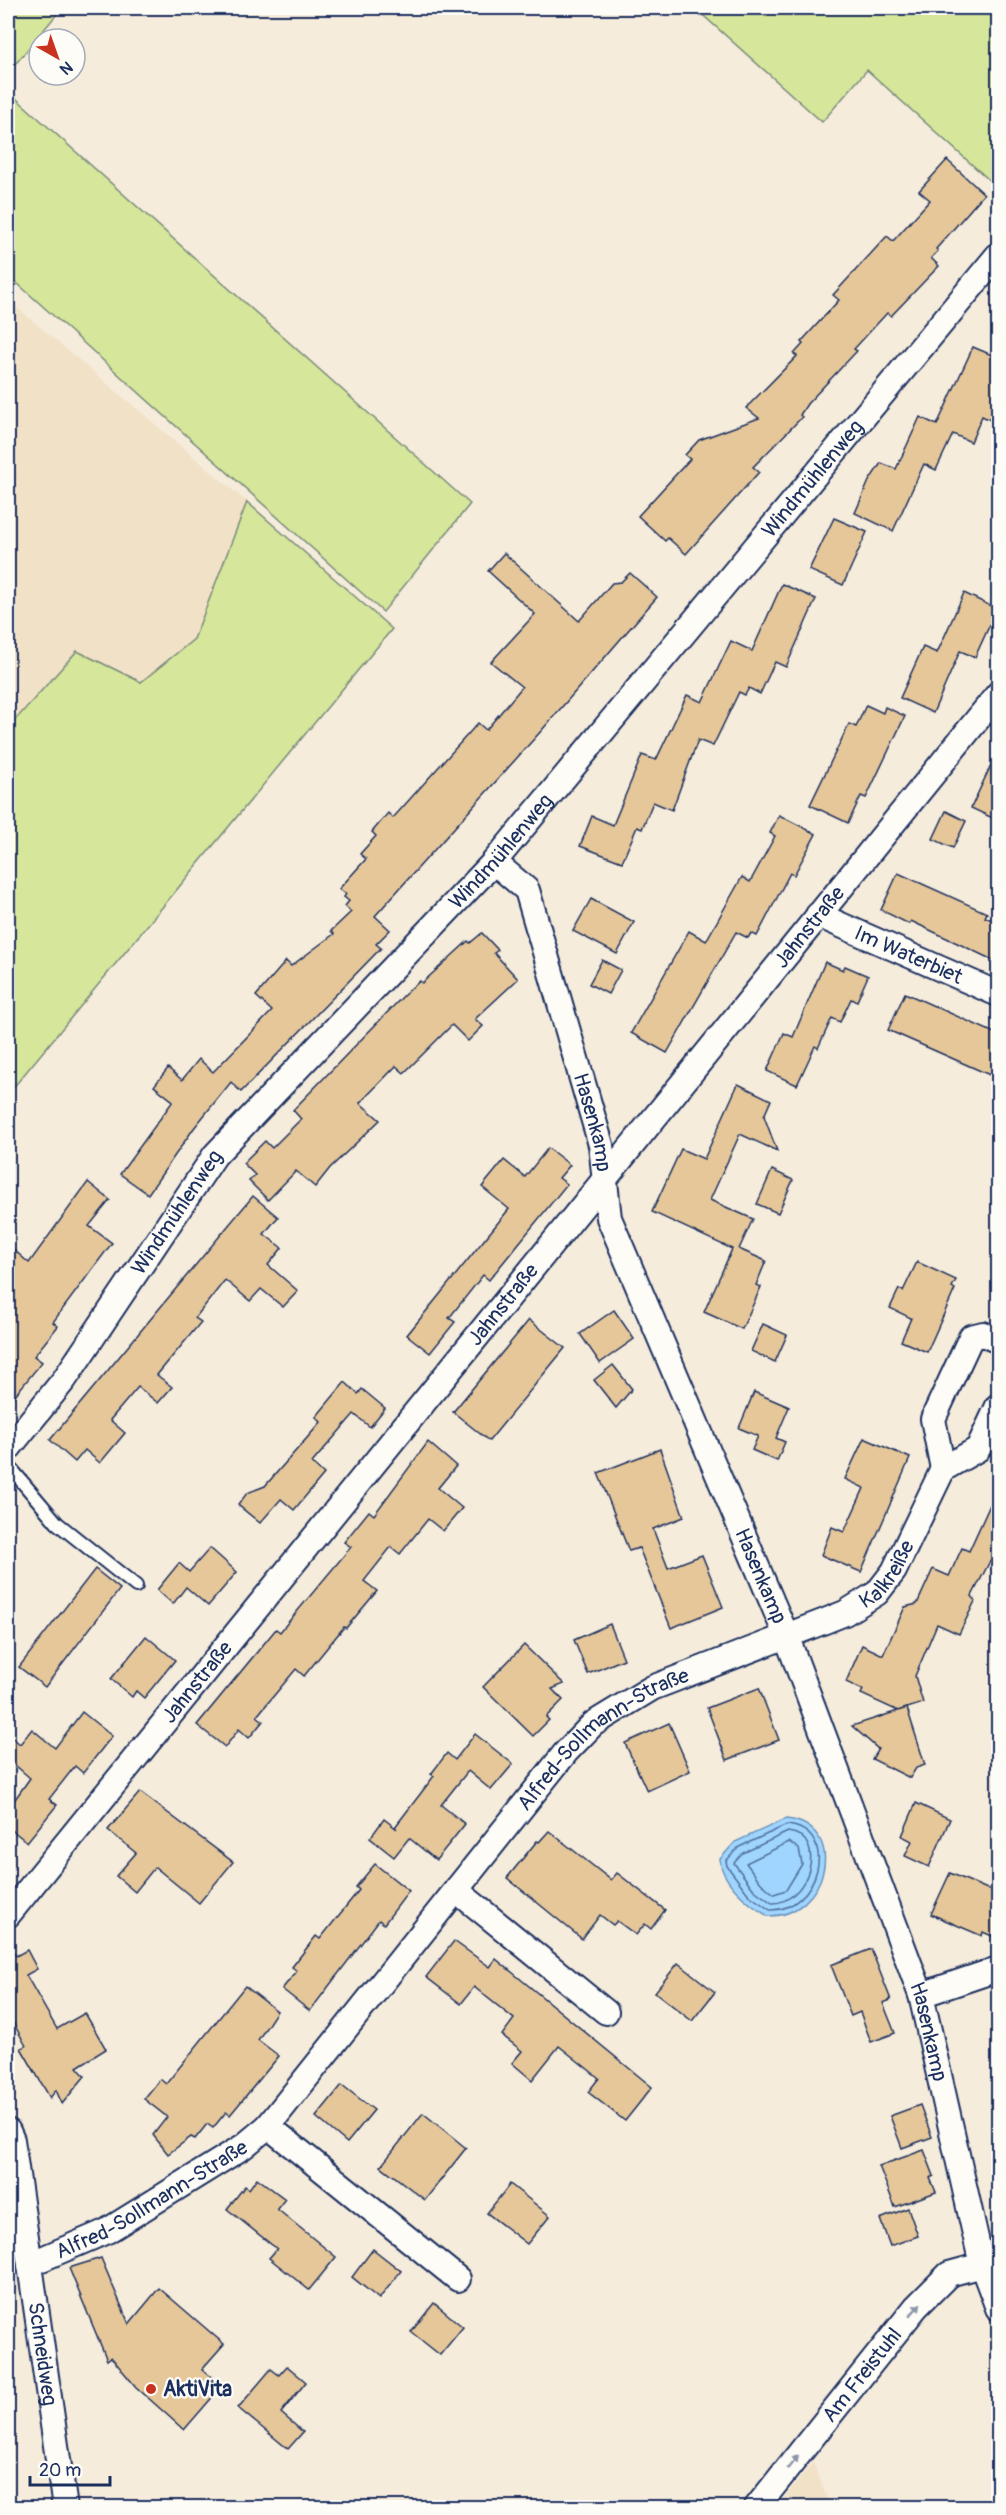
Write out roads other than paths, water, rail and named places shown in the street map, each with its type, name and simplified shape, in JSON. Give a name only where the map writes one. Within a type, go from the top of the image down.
[{"type":"street","name":"Windmühlenweg","points":[[8,1449],[64,1380],[215,1155],[494,862],[999,255]]},
{"type":"street","name":"Jahnstraße","points":[[8,1915],[999,693]]},
{"type":"street","name":"Hasenkamp","points":[[494,862],[527,890],[601,1145],[607,1179],[609,1218],[786,1635],[921,1995],[982,2265],[999,2308]]},
{"type":"street","name":"Im Waterbiet","points":[[818,915],[999,994]]},
{"type":"street","points":[[999,1341],[983,1334],[971,1337],[933,1419],[943,1469],[978,1449],[999,1406]]},
{"type":"street","name":"Kalkreiße","points":[[786,1635],[845,1613],[877,1593],[894,1571],[943,1469]]},
{"type":"street","name":"Alfred-Sollmann-Straße","points":[[30,2264],[107,2231],[244,2146],[268,2126],[566,1752],[592,1724],[652,1688],[786,1635]]},
{"type":"street","points":[[456,1890],[606,2012]]},
{"type":"street","points":[[921,1995],[999,1969]]},
{"type":"street","name":"Alfred-Sollmann-Straße","points":[[268,2126],[458,2278]]},
{"type":"street","name":"Schneidweg","points":[[8,2131],[12,2140],[65,2508]]},
{"type":"street","name":"Am Freistuhl","points":[[756,2508],[916,2307],[949,2274],[982,2265]]},
{"type":"lane","points":[[8,1465],[57,1523],[136,1586]]},
{"type":"water","points":[[786,1819],[806,1825],[819,1837],[824,1853],[823,1871],[816,1888],[804,1903],[788,1913],[768,1916],[737,1892],[725,1876],[720,1859],[735,1842]]},
{"type":"place","name":"AktiVita","points":[[151,2389]]}]
